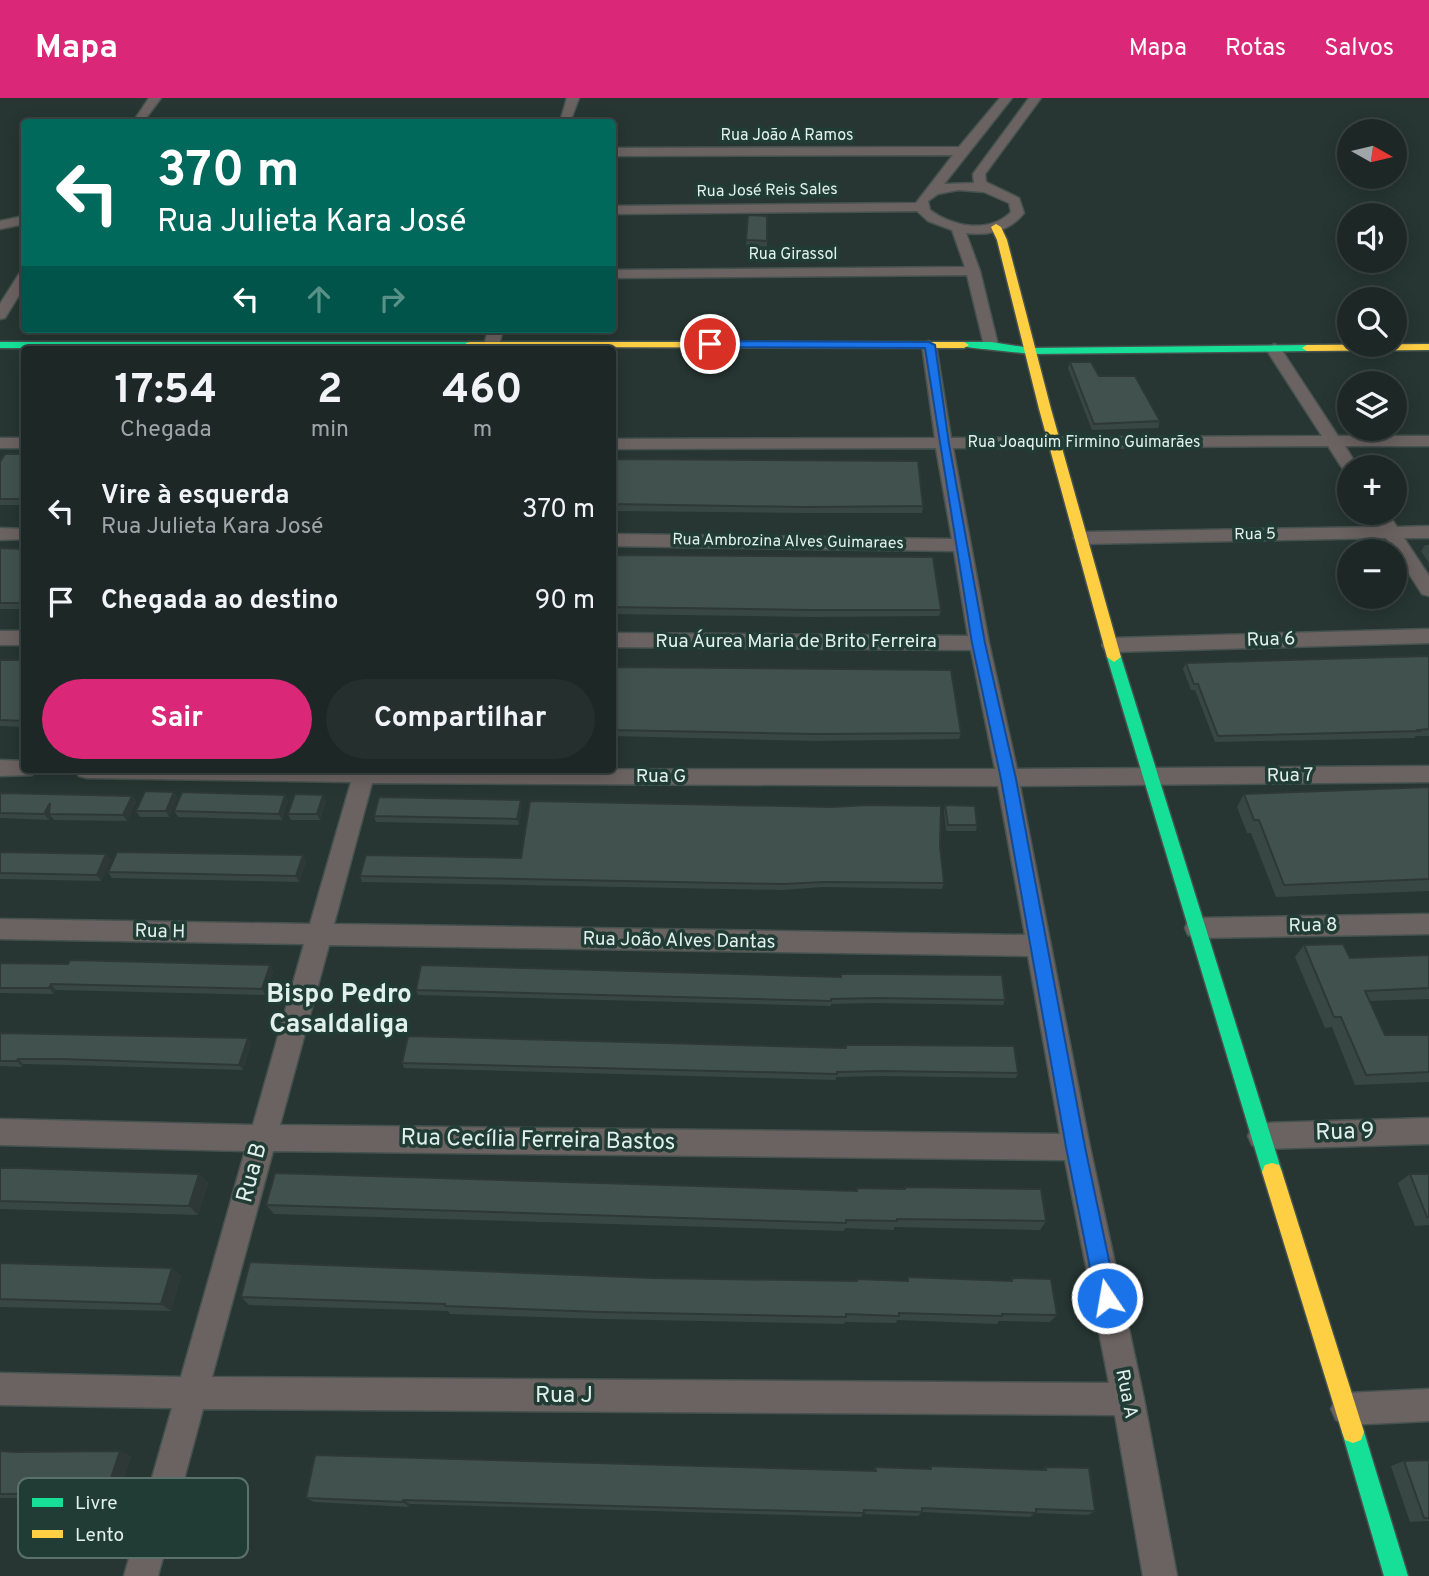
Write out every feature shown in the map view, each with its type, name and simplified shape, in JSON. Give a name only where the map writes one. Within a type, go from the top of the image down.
[{"type":"street","points":[[140,119],[155,98]]},
{"type":"street","points":[[566,119],[573,98]]},
{"type":"street","points":[[1006,98],[962,150],[933,191],[922,201],[921,206],[937,221],[957,227],[996,227],[1015,219],[1018,207],[1007,196],[979,183],[979,174],[1035,98]]},
{"type":"street","name":"Rua João A Ramos","points":[[616,152],[962,150]]},
{"type":"street","points":[[933,191],[958,186],[986,188]]},
{"type":"street","name":"Rua José Reis Sales","points":[[616,210],[921,206]]},
{"type":"street","points":[[0,225],[21,221]]},
{"type":"street","points":[[957,227],[973,271],[991,345]]},
{"type":"street","points":[[996,227],[1002,240],[1053,443],[1150,779],[1347,1409],[1396,1576]]},
{"type":"street","name":"Rua Girassol","points":[[616,274],[973,271]]},
{"type":"street","points":[[0,315],[21,282]]},
{"type":"street","points":[[0,345],[493,341],[991,345],[1030,351],[1429,347]]},
{"type":"street","name":"Rua A","points":[[929,345],[979,643],[1008,779],[1076,1147],[1128,1399],[1160,1576]]},
{"type":"street","points":[[1274,349],[1342,455]]},
{"type":"street","name":"Rua Joaquim Firmino Guimarães","points":[[616,444],[1429,441]]},
{"type":"street","points":[[0,443],[21,443]]},
{"type":"street","points":[[1387,525],[1429,590]]},
{"type":"street","name":"Rua 5","points":[[1082,538],[1429,532]]},
{"type":"street","points":[[0,534],[21,534]]},
{"type":"street","name":"Rua Ambrozina Alves Guimaraes","points":[[616,540],[963,545]]},
{"type":"street","name":"Rua 6","points":[[1112,645],[1429,635]]},
{"type":"street","points":[[0,638],[21,638]]},
{"type":"street","name":"Rua Áurea Maria de Brito Ferreira","points":[[616,640],[979,643]]},
{"type":"street","points":[[0,768],[21,769]]},
{"type":"street","name":"Rua G","points":[[365,773],[1150,779]]},
{"type":"street","name":"Rua B","points":[[169,1478],[365,773]]},
{"type":"street","name":"Rua 7","points":[[1150,779],[1429,774]]},
{"type":"street","name":"Rua 8","points":[[1197,928],[1429,924]]},
{"type":"street","name":"Rua H","points":[[0,929],[319,934]]},
{"type":"street","name":"Rua João Alves Dantas","points":[[319,934],[1039,946]]},
{"type":"street","name":"Rua 9","points":[[1262,1136],[1429,1131]]},
{"type":"street","name":"Rua Cecília Ferreira Bastos","points":[[0,1132],[262,1138],[1076,1147]]},
{"type":"street","name":"Rua J","points":[[0,1388],[193,1393],[1128,1399]]},
{"type":"street","points":[[1347,1409],[1429,1405]]},
{"type":"street","name":"Rua B","points":[[141,1576],[146,1558]]},
{"type":"building","points":[[748,215],[767,216],[767,241],[746,240]]},
{"type":"building","points":[[1070,362],[1091,362],[1099,376],[1135,376],[1160,421],[1094,424]]},
{"type":"building","points":[[5,454],[21,454],[21,499],[0,499],[0,462]]},
{"type":"building","points":[[616,459],[918,461],[923,506],[616,504]]},
{"type":"building","points":[[0,548],[21,549],[21,603],[0,603]]},
{"type":"building","points":[[616,555],[933,557],[941,610],[616,607]]},
{"type":"building","points":[[1429,656],[1429,729],[1419,731],[1218,736],[1198,684],[1194,684],[1186,663]]},
{"type":"building","points":[[0,660],[21,660],[21,721],[0,720]]},
{"type":"building","points":[[616,667],[951,670],[961,733],[816,734],[616,730]]},
{"type":"building","points":[[1429,787],[1429,879],[1284,885],[1259,820],[1254,820],[1244,794]]},
{"type":"building","points":[[145,791],[174,792],[166,811],[136,811]]},
{"type":"building","points":[[182,792],[285,795],[279,814],[174,811]]},
{"type":"building","points":[[0,793],[132,796],[123,815],[49,814],[50,803],[44,814],[0,813]]},
{"type":"building","points":[[295,794],[323,795],[317,814],[288,814]]},
{"type":"building","points":[[379,797],[521,800],[517,819],[374,816]]},
{"type":"building","points":[[530,801],[832,807],[941,806],[940,846],[944,883],[783,884],[360,876],[366,855],[521,858]]},
{"type":"building","points":[[945,805],[975,806],[977,825],[948,825]]},
{"type":"building","points":[[0,852],[106,854],[97,875],[0,873]]},
{"type":"building","points":[[117,852],[303,855],[296,876],[108,872]]},
{"type":"building","points":[[1343,944],[1350,958],[1429,955],[1429,988],[1365,991],[1385,1035],[1429,1035],[1429,1072],[1366,1075],[1341,1017],[1334,1017],[1304,945]]},
{"type":"building","points":[[70,960],[270,965],[262,989],[51,984],[49,988],[0,988],[0,963],[68,964]]},
{"type":"building","points":[[421,965],[841,977],[841,974],[1002,975],[1005,1000],[876,998],[831,1001],[416,990]]},
{"type":"building","points":[[0,1033],[248,1038],[239,1065],[62,1059],[0,1061]]},
{"type":"building","points":[[408,1036],[846,1048],[846,1045],[1014,1046],[1018,1073],[882,1071],[837,1074],[402,1063]]},
{"type":"building","points":[[0,1168],[199,1174],[189,1206],[0,1201]]},
{"type":"building","points":[[275,1173],[857,1191],[857,1188],[905,1187],[1041,1189],[1046,1221],[897,1219],[846,1220],[846,1223],[266,1205]]},
{"type":"building","points":[[1410,1174],[1429,1174],[1429,1217],[1427,1217]]},
{"type":"building","points":[[250,1262],[652,1278],[857,1281],[908,1281],[908,1277],[1012,1281],[1012,1278],[1051,1279],[1057,1315],[899,1313],[899,1316],[846,1314],[846,1317],[600,1312],[241,1297]]},
{"type":"building","points":[[0,1263],[172,1268],[161,1304],[0,1299]]},
{"type":"building","points":[[0,1451],[120,1451],[111,1478],[18,1478],[18,1494],[0,1494]]},
{"type":"building","points":[[315,1455],[876,1471],[875,1467],[931,1469],[931,1466],[1046,1470],[1045,1467],[1089,1468],[1095,1511],[1036,1509],[1036,1513],[922,1508],[922,1512],[864,1510],[864,1513],[306,1498]]},
{"type":"building","points":[[1429,1460],[1429,1518],[1424,1518],[1404,1461]]},
{"type":"traffic: fast","points":[[0,345],[470,345]]},
{"type":"traffic: fast","points":[[964,345],[991,345],[1030,351],[1307,348]]},
{"type":"traffic: fast","points":[[1114,657],[1272,1172]]},
{"type":"traffic: fast","points":[[1353,1432],[1396,1576]]},
{"type":"traffic: slow","points":[[996,227],[1002,240],[1045,409],[1114,657]]},
{"type":"traffic: slow","points":[[470,345],[964,345]]},
{"type":"traffic: slow","points":[[1307,348],[1429,347]]},
{"type":"traffic: slow","points":[[1272,1172],[1353,1432]]},
{"type":"district","name":"Bispo Pedro Casaldaliga","points":[[339,1010]]},
{"type":"route","points":[[710,344],[929,345],[979,643],[1008,779],[1076,1147],[1107,1298]]}]
